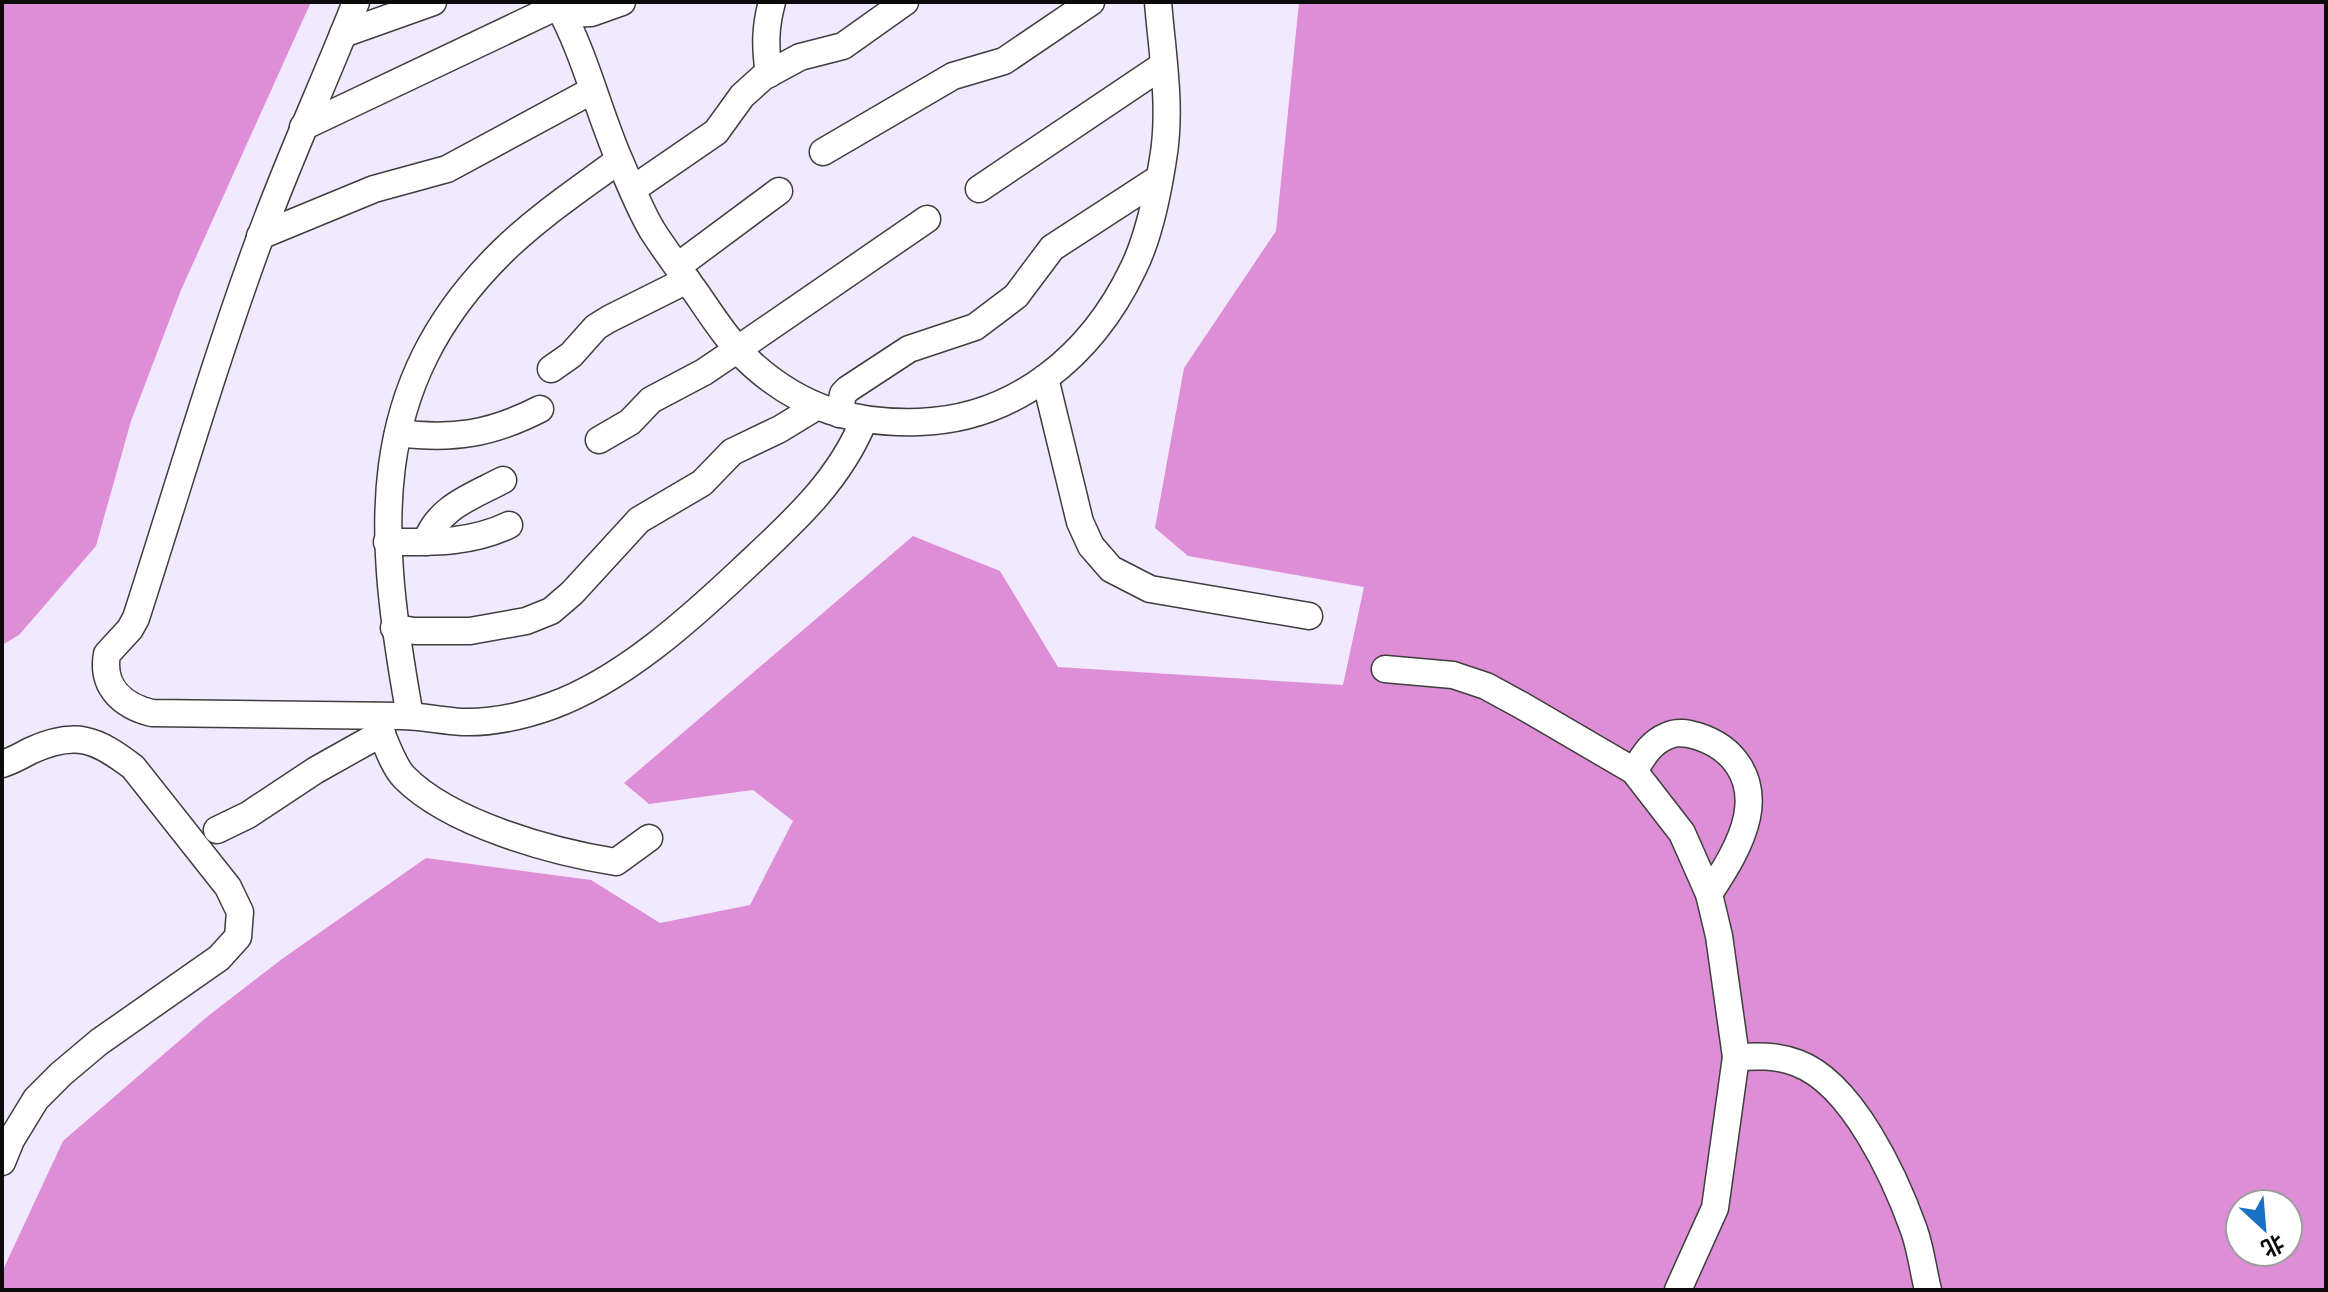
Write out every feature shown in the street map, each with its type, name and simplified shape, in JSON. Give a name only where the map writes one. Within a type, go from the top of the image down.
[{"type":"street","points":[[356,2],[260,236],[136,618],[107,654],[108,680],[112,689],[133,707],[152,713],[378,724],[410,716],[461,722],[516,716],[571,698],[619,671],[682,622],[774,540],[839,470],[853,448],[839,414],[843,394],[848,389],[909,349],[975,327],[1024,288],[1052,248],[1158,179]]},
{"type":"street","points":[[343,34],[433,2]]},
{"type":"street","points":[[303,127],[559,7],[591,13],[622,2]]},
{"type":"street","points":[[769,74],[765,46],[772,2]]},
{"type":"street","points":[[633,189],[704,143],[724,125],[742,96],[769,74],[800,57],[843,46],[905,2]]},
{"type":"street","points":[[823,152],[953,76],[1004,61],[1091,2]]},
{"type":"street","points":[[559,7],[619,160],[652,229],[719,326],[750,363],[781,389],[839,414],[884,423],[959,419],[1029,391],[1087,339],[1114,305],[1134,267],[1163,158],[1166,119],[1158,2]]},
{"type":"street","points":[[979,189],[1162,66]]},
{"type":"street","points":[[260,236],[374,189],[447,169],[593,90]]},
{"type":"street","points":[[410,716],[394,628],[387,542],[389,478],[406,400],[436,335],[470,287],[531,226],[619,160]]},
{"type":"street","points":[[551,369],[571,355],[596,327],[683,273],[779,191]]},
{"type":"street","points":[[599,440],[630,422],[651,400],[704,372],[927,219]]},
{"type":"street","points":[[1045,378],[1080,522],[1091,546],[1111,569],[1150,589],[1309,616]]},
{"type":"street","points":[[398,433],[424,436],[478,433],[514,423],[540,409]]},
{"type":"street","points":[[394,628],[470,631],[526,621],[551,611],[572,593],[639,520],[702,483],[732,452],[780,429],[839,414]]},
{"type":"street","points":[[426,542],[431,528],[449,510],[503,480]]},
{"type":"street","points":[[387,542],[466,540],[509,525]]},
{"type":"street","points":[[1385,669],[1453,675],[1486,686],[1634,771],[1682,833],[1709,894],[1719,936],[1736,1057],[1715,1208],[1678,1290]]},
{"type":"street","points":[[217,830],[248,815],[378,724]]},
{"type":"street","points":[[378,724],[403,776],[441,804],[506,835],[570,855],[616,862],[649,838]]},
{"type":"street","points":[[1634,771],[1649,747],[1668,735],[1685,732],[1725,747],[1743,771],[1748,793],[1747,816],[1737,845],[1709,894]]},
{"type":"street","points":[[2,764],[48,744],[96,741],[133,767],[228,887],[236,899],[241,925],[232,947],[76,1060],[11,1121],[2,1162]]},
{"type":"street","points":[[1736,1057],[1758,1056],[1798,1063],[1825,1079],[1843,1097],[1890,1175],[1914,1231],[1928,1290]]},
{"type":"shaded area","points":[[2,2],[311,2],[181,290],[131,421],[96,546],[19,635],[2,645]]},
{"type":"shaded area","points":[[1299,2],[2326,2],[2326,1290],[2,1290],[2,1272],[63,1141],[208,1016],[282,959],[426,858],[591,880],[660,923],[750,905],[793,821],[753,790],[649,804],[624,783],[913,536],[1000,571],[1058,667],[1343,685],[1364,587],[1188,556],[1155,528],[1184,368],[1276,231]]}]
